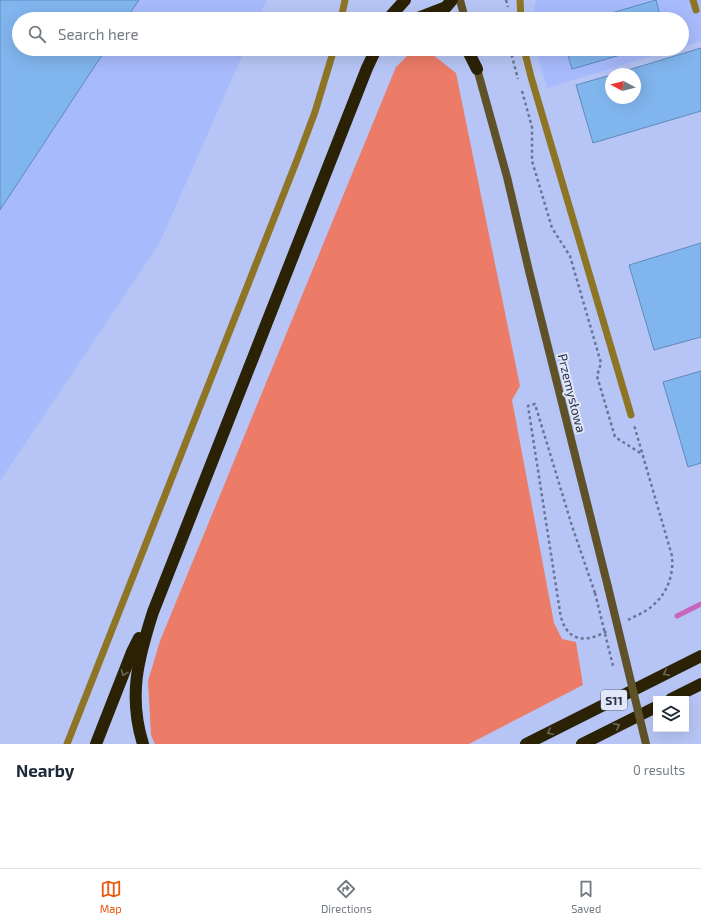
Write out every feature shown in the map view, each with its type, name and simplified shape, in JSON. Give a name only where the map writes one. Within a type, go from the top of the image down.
[{"type":"highway","points":[[394,12],[405,0]]},
{"type":"highway","points":[[433,12],[446,7],[452,0]]},
{"type":"highway","points":[[367,68],[370,56]]},
{"type":"highway","points":[[96,744],[132,652],[152,612],[373,56]]},
{"type":"highway","points":[[470,56],[477,69]]},
{"type":"highway","points":[[143,744],[137,716],[136,680],[139,656],[152,612]]},
{"type":"highway","name":"S11","points":[[526,744],[701,656]]},
{"type":"highway","points":[[678,696],[701,684]]},
{"type":"highway","name":"S11","points":[[582,744],[653,708]]},
{"type":"street","points":[[460,0],[463,12]]},
{"type":"street","name":"Przemysłowa","points":[[474,56],[507,177],[646,744]]},
{"type":"lane","points":[[342,12],[345,0]]},
{"type":"lane","points":[[520,0],[521,12]]},
{"type":"lane","points":[[693,0],[696,10]]},
{"type":"lane","points":[[67,744],[298,160],[315,112],[332,56]]},
{"type":"lane","points":[[526,56],[631,415]]},
{"type":"path","points":[[512,56],[532,127],[532,161],[552,228],[570,256],[601,363],[597,376],[615,437],[642,454]]},
{"type":"shaded area","points":[[0,0],[267,0],[261,12],[12,12],[12,56],[242,56],[160,242],[0,481]]},
{"type":"shaded area","points":[[536,0],[701,0],[701,41],[689,45],[689,12],[533,12]]},
{"type":"shaded area","points":[[407,56],[434,56],[456,73],[520,386],[512,400],[554,623],[562,639],[576,642],[583,685],[469,744],[155,744],[151,735],[148,681],[160,641],[396,67]]},
{"type":"shaded area","points":[[538,56],[652,56],[613,68],[605,68],[605,70],[547,88]]},
{"type":"building","points":[[0,0],[139,0],[131,12],[12,12],[12,56],[101,56],[0,210]]},
{"type":"building","points":[[656,0],[659,12],[615,12]]},
{"type":"building","points":[[701,48],[701,111],[593,143],[576,85],[605,77],[605,104],[641,104],[641,68],[635,68],[675,56],[689,56],[689,52]]},
{"type":"building","points":[[568,56],[617,56],[572,69]]},
{"type":"building","points":[[701,243],[701,337],[654,350],[629,265]]},
{"type":"building","points":[[701,371],[701,463],[688,467],[663,382]]},
{"type":"waterway","points":[[677,616],[701,604]]}]
